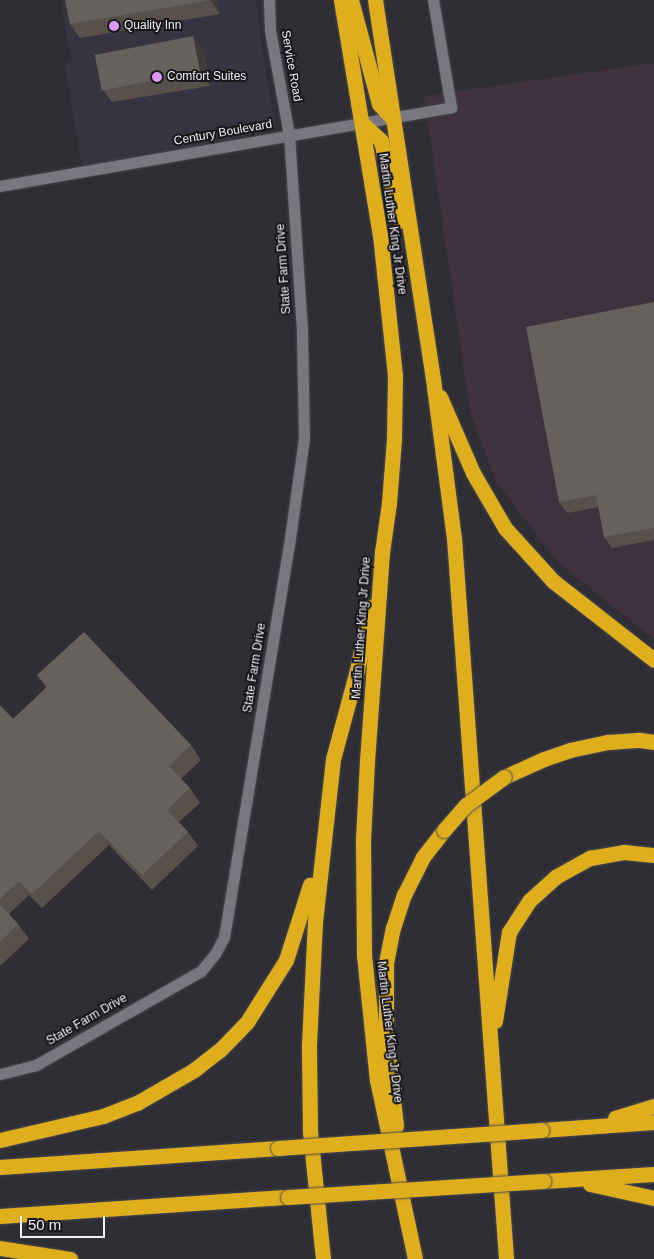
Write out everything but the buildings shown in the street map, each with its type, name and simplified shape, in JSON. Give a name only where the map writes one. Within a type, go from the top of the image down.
[{"type":"highway","name":"Martin Luther King Jr Drive","points":[[341,0],[385,271],[395,375],[394,439],[389,503],[382,552],[363,840],[364,955],[377,1080],[414,1259]]},
{"type":"highway","points":[[351,0],[379,104],[392,118]]},
{"type":"highway","name":"Martin Luther King Jr Drive","points":[[375,0],[433,379],[454,538],[506,1259]]},
{"type":"highway","points":[[362,123],[380,140],[410,260],[417,277]]},
{"type":"highway","points":[[433,379],[473,473],[505,528],[553,581],[654,660]]},
{"type":"highway","points":[[323,1259],[310,1132],[309,1044],[315,922],[333,759],[357,670],[382,552]]},
{"type":"highway","points":[[406,1220],[386,1036],[386,964],[392,928],[404,895],[423,857],[466,805],[504,777],[544,759],[570,750],[609,742],[640,740],[654,742]]},
{"type":"highway","points":[[0,1140],[103,1116],[137,1103],[194,1070],[220,1050],[247,1022],[286,960],[306,904],[324,828]]},
{"type":"highway","points":[[490,1050],[509,932],[530,900],[557,876],[590,858],[624,852],[654,855]]},
{"type":"highway","points":[[568,1128],[627,1116],[654,1106]]},
{"type":"highway","points":[[0,1168],[654,1122]]},
{"type":"highway","points":[[0,1216],[654,1174]]},
{"type":"highway","points":[[566,1180],[625,1190],[654,1198]]},
{"type":"highway","points":[[502,1214],[510,1259]]},
{"type":"highway","points":[[0,1248],[70,1259]]},
{"type":"street","name":"Service Road","points":[[269,0],[270,30],[289,135]]},
{"type":"street","name":"Century Boulevard","points":[[0,186],[451,107],[433,0]]},
{"type":"street","name":"State Farm Drive","points":[[0,1074],[36,1065],[201,971],[215,954],[224,937],[289,545],[304,438],[302,330],[289,135]]},
{"type":"shaded area","points":[[61,0],[256,0],[275,124],[262,130],[262,133],[82,166],[65,63],[71,61]]},
{"type":"shaded area","points":[[654,63],[654,639],[558,562],[496,482],[470,412],[424,96]]},
{"type":"place","name":"Quality Inn","points":[[114,26]]},
{"type":"place","name":"Comfort Suites","points":[[157,77]]}]
